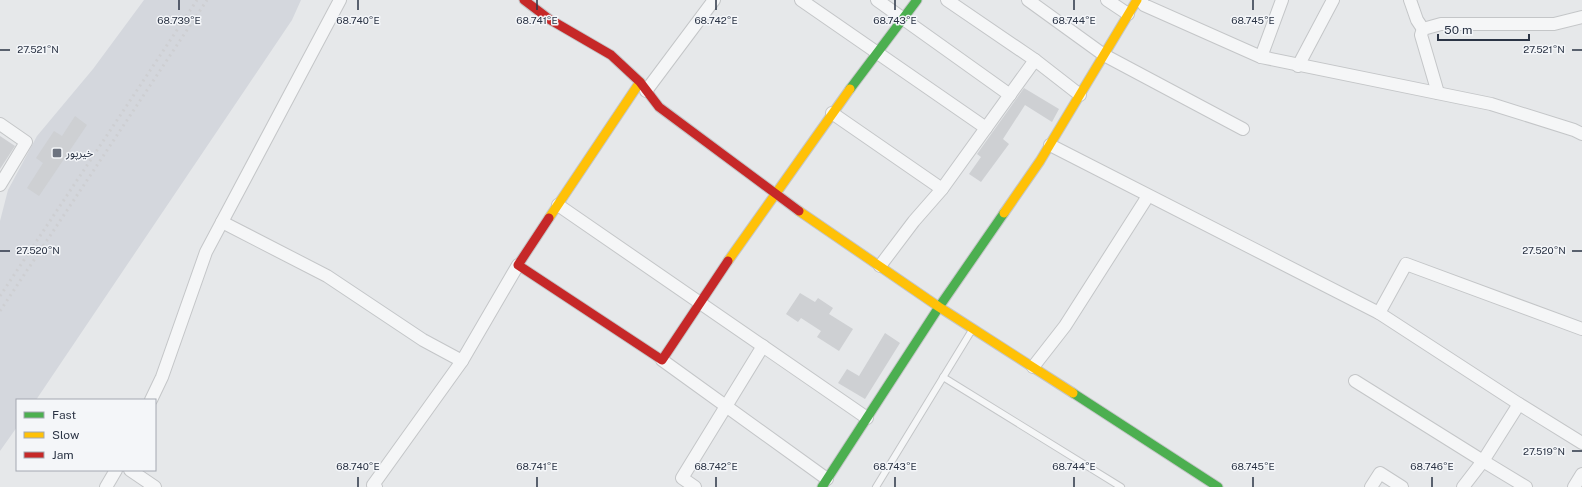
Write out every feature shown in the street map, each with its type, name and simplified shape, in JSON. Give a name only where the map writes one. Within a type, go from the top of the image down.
[{"type":"street","points":[[151,399],[162,377],[206,252],[340,0]]},
{"type":"street","points":[[524,0],[549,19],[611,55],[643,87],[659,107],[774,193],[939,307],[1218,487]]},
{"type":"street","points":[[376,487],[373,485],[462,361],[518,265],[558,205],[643,87],[714,0]]},
{"type":"street","points":[[801,0],[986,128]]},
{"type":"street","points":[[877,0],[1010,95]]},
{"type":"street","points":[[662,360],[774,193],[876,52],[917,0]]},
{"type":"street","points":[[947,0],[1035,60],[1080,95]]},
{"type":"street","points":[[1028,0],[1104,54],[1243,129]]},
{"type":"street","points":[[1107,0],[1128,14]]},
{"type":"street","points":[[518,265],[662,360],[726,406],[825,483],[939,307],[1050,146],[1137,0]]},
{"type":"street","points":[[1141,0],[1144,5],[1261,57],[1298,66],[1491,104],[1574,130],[1582,134]]},
{"type":"street","points":[[1261,57],[1282,0]]},
{"type":"street","points":[[1298,66],[1333,0]]},
{"type":"street","points":[[1410,0],[1416,20],[1423,29]]},
{"type":"street","points":[[1423,29],[1441,24],[1554,24],[1582,17]]},
{"type":"street","points":[[1423,29],[1421,35],[1438,93]]},
{"type":"street","points":[[880,266],[914,220],[942,189],[1035,60]]},
{"type":"street","points":[[832,113],[942,189]]},
{"type":"street","points":[[0,124],[26,142],[0,185]]},
{"type":"street","points":[[1050,146],[1379,313],[1582,443]]},
{"type":"street","points":[[1033,367],[1065,326],[1148,196]]},
{"type":"street","points":[[558,205],[867,418]]},
{"type":"street","points":[[222,222],[327,276],[423,340],[462,361]]},
{"type":"street","points":[[1379,313],[1406,264],[1582,329]]},
{"type":"street","points":[[695,487],[682,478],[763,346]]},
{"type":"street","points":[[1355,381],[1526,487]]},
{"type":"street","points":[[1463,487],[1483,460],[1519,404]]},
{"type":"street","points":[[106,487],[115,471]]},
{"type":"street","points":[[131,471],[155,487]]},
{"type":"street","points":[[1371,487],[1380,473],[1402,487]]},
{"type":"street","points":[[1574,487],[1582,474]]},
{"type":"lane","points":[[876,487],[973,329]]},
{"type":"lane","points":[[944,377],[1121,487]]},
{"type":"shaded area","points":[[144,0],[301,0],[292,20],[37,399],[16,399],[16,428],[0,451],[0,221],[8,190],[37,136],[93,69]]},
{"type":"building","points":[[1024,88],[1059,109],[1052,122],[1025,105],[1003,139],[1009,144],[981,182],[969,174],[981,157],[977,154]]},
{"type":"building","points":[[75,116],[87,125],[39,196],[27,188],[43,163],[36,158],[54,131],[62,136]]},
{"type":"building","points":[[0,136],[15,146],[0,169]]},
{"type":"building","points":[[800,293],[815,302],[818,298],[833,308],[829,314],[853,329],[839,351],[817,337],[821,331],[801,318],[798,322],[786,314]]},
{"type":"building","points":[[885,333],[900,343],[865,399],[838,383],[847,369],[859,376]]},
{"type":"railway","points":[[0,296],[197,0]]},
{"type":"railway","points":[[0,311],[207,0]]},
{"type":"traffic: fast","points":[[850,89],[917,0]]},
{"type":"traffic: fast","points":[[822,487],[939,307],[1004,213]]},
{"type":"traffic: fast","points":[[1073,393],[1218,487]]},
{"type":"traffic: slow","points":[[1004,213],[1040,161],[1137,0]]},
{"type":"traffic: slow","points":[[549,218],[640,82]]},
{"type":"traffic: slow","points":[[728,261],[850,89]]},
{"type":"traffic: slow","points":[[799,211],[939,307],[1073,393]]},
{"type":"traffic: jam","points":[[524,0],[549,19],[611,55],[640,82],[659,107],[799,211]]},
{"type":"traffic: jam","points":[[549,218],[518,265],[662,360],[728,261]]},
{"type":"place","name":"خیرپور","points":[[57,153]]}]
